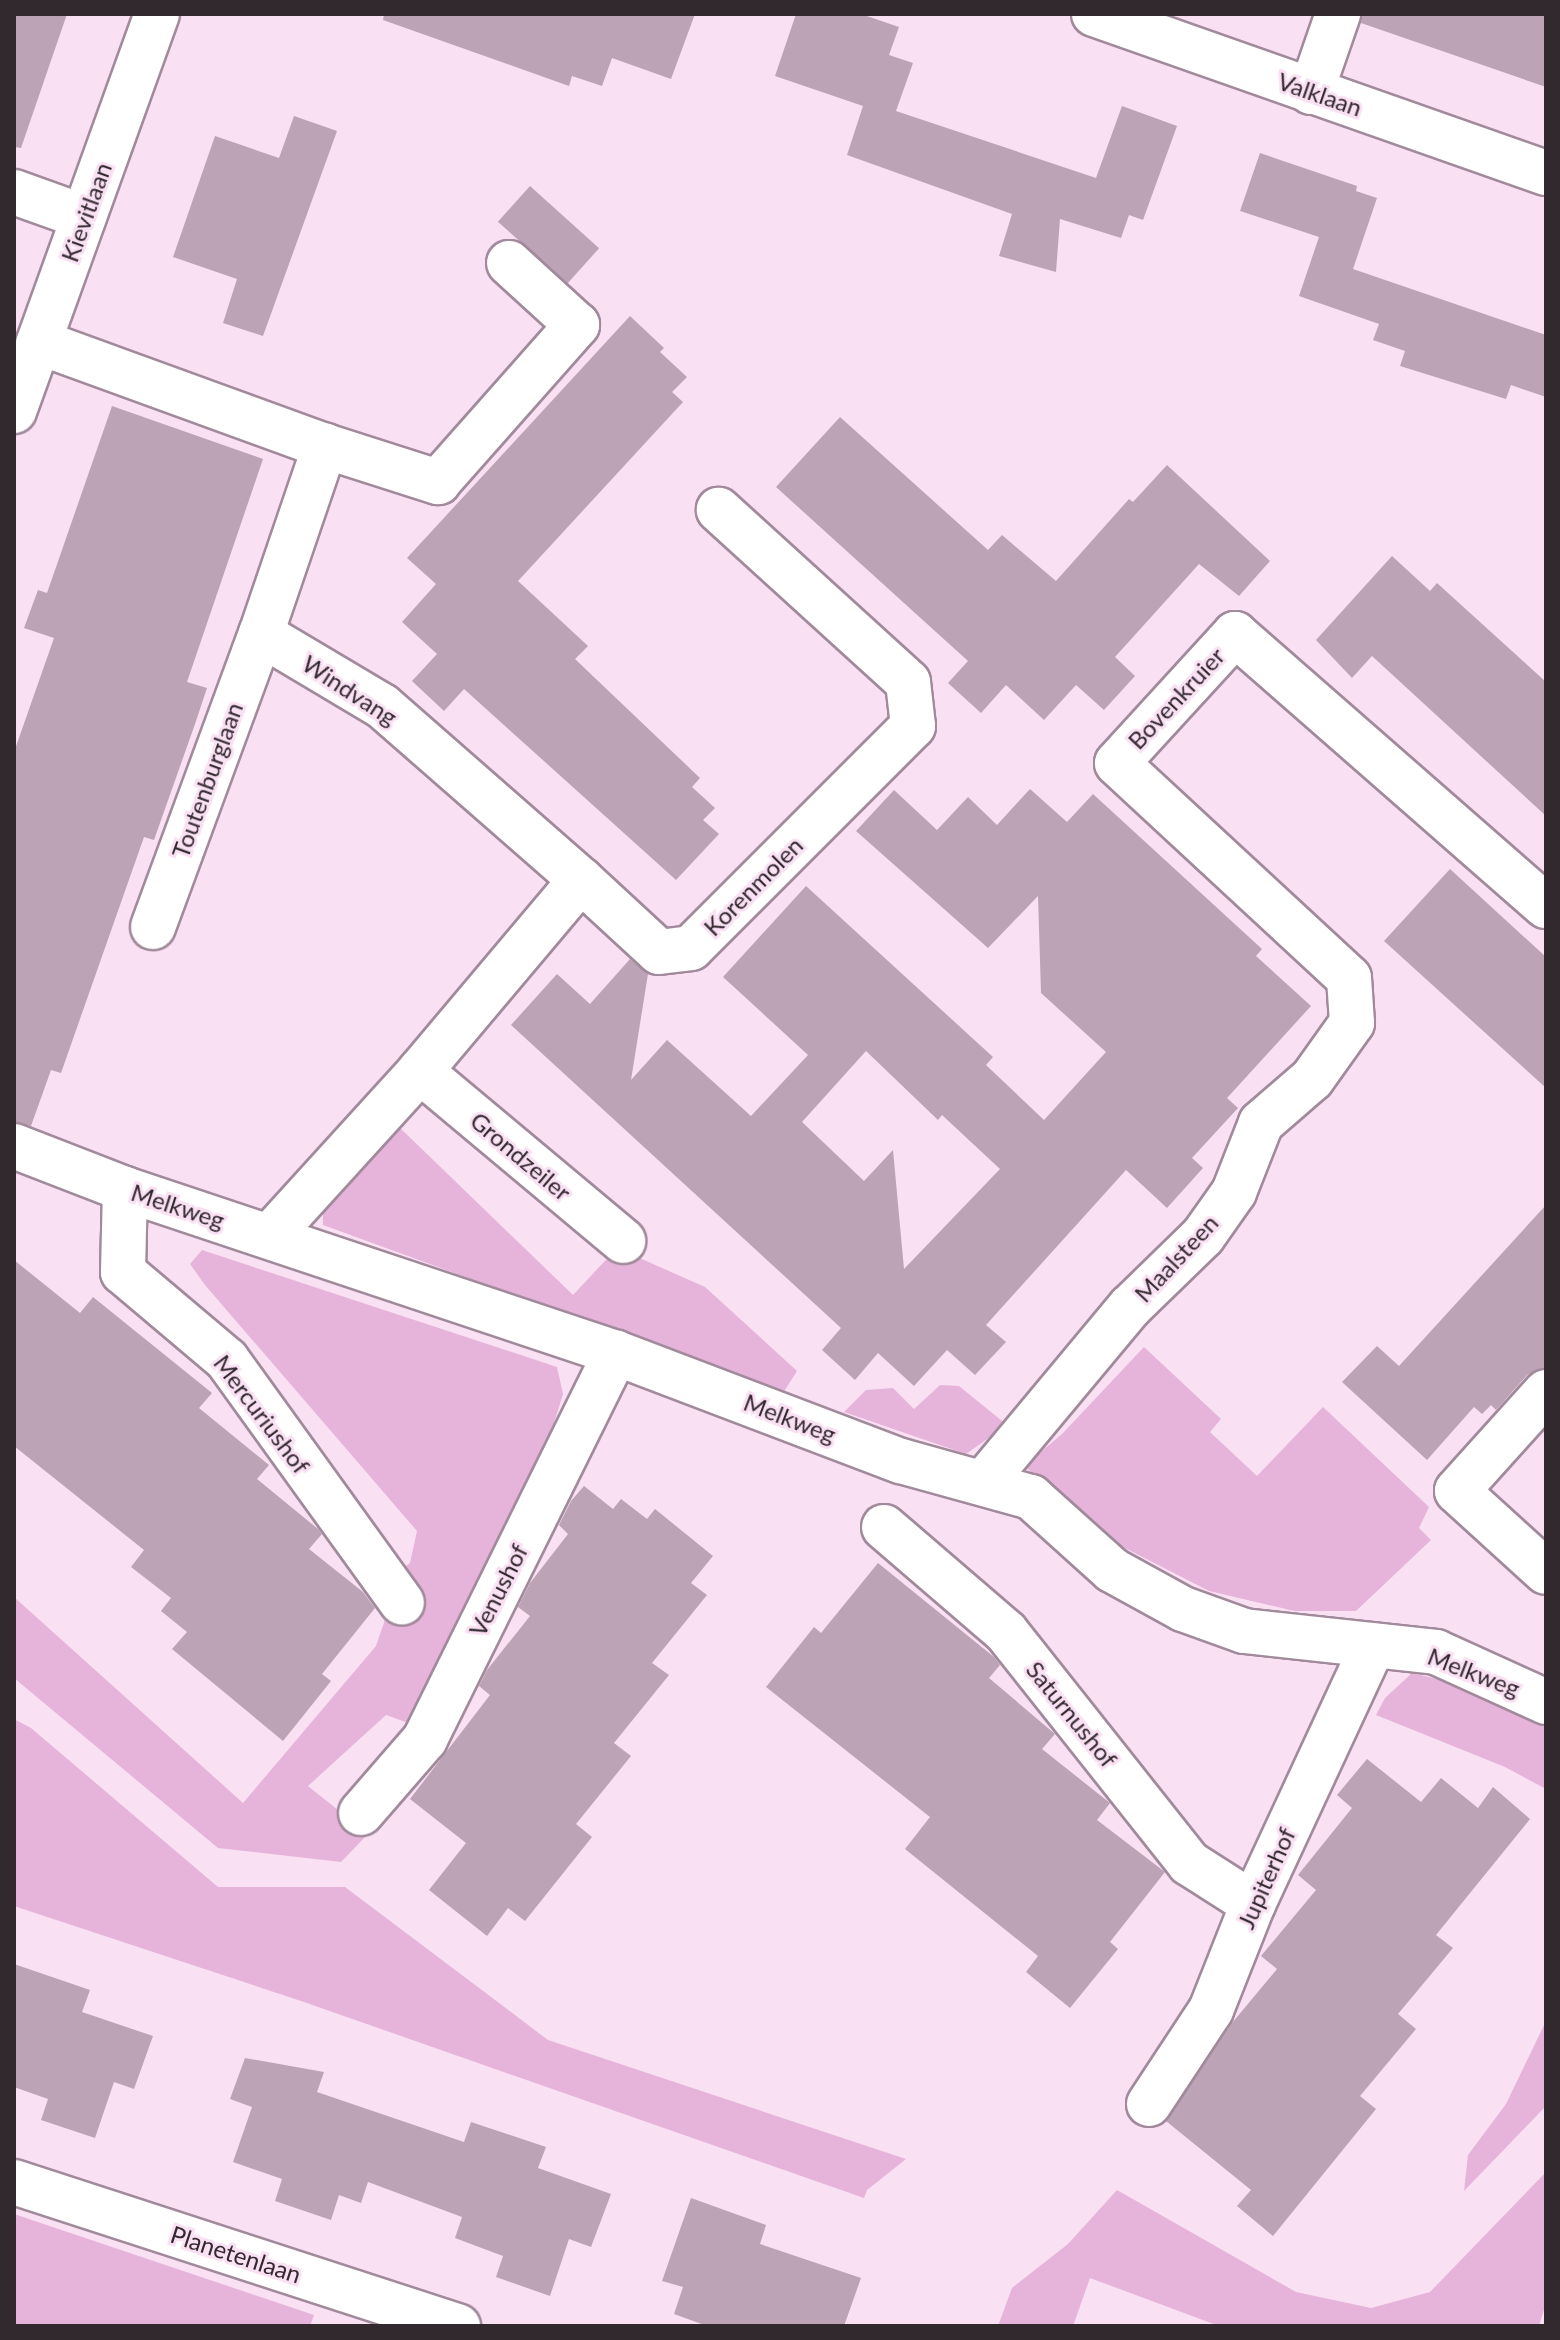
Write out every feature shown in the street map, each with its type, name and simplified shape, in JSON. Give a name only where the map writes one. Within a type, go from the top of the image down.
[{"type":"street","name":"Kievitlaan","points":[[14,411],[157,14]]},
{"type":"street","name":"Valklaan","points":[[1094,14],[1546,173]]},
{"type":"street","points":[[1311,92],[1338,14]]},
{"type":"street","points":[[14,192],[84,217]]},
{"type":"street","points":[[39,342],[325,446],[438,482],[577,325],[509,263]]},
{"type":"street","points":[[261,634],[325,446]]},
{"type":"street","name":"Korenmolen","points":[[581,880],[659,952],[691,948],[913,726],[908,682],[719,510]]},
{"type":"street","name":"Windvang","points":[[261,634],[382,706],[581,880]]},
{"type":"street","name":"Toutenburglaan","points":[[153,927],[261,634]]},
{"type":"street","name":"Bovenkruier","points":[[1349,978],[1117,763],[1235,634],[1546,906]]},
{"type":"street","points":[[270,1236],[420,1071],[581,880]]},
{"type":"street","name":"Maalsteen","points":[[984,1482],[1130,1307],[1203,1236],[1234,1192],[1261,1123],[1312,1079],[1352,1023],[1349,978]]},
{"type":"street","name":"Grondzeiler","points":[[420,1071],[623,1241]]},
{"type":"street","name":"Melkweg","points":[[14,1146],[125,1189],[616,1353],[901,1461],[1031,1497],[1112,1570],[1183,1609],[1244,1631],[1436,1652],[1546,1702]]},
{"type":"street","name":"Mercuriushof","points":[[125,1189],[123,1272],[227,1360],[402,1603]]},
{"type":"street","name":"Venushof","points":[[361,1813],[425,1739],[616,1353]]},
{"type":"street","points":[[1546,1392],[1457,1491],[1546,1572]]},
{"type":"street","name":"Saturnushof","points":[[884,1527],[1006,1632],[1189,1863],[1253,1904]]},
{"type":"street","name":"Jupiterhof","points":[[1149,2104],[1211,2010],[1253,1904],[1373,1646]]},
{"type":"street","name":"Planetenlaan","points":[[14,2182],[458,2326]]},
{"type":"shaded area","points":[[397,1125],[573,1295],[617,1248],[705,1287],[797,1371],[783,1393],[323,1225],[323,1205]]},
{"type":"shaded area","points":[[202,1250],[557,1367],[563,1394],[540,1468],[417,1726],[386,1715],[308,1786],[368,1834],[341,1862],[218,1848],[14,1678],[14,1597],[243,1803],[376,1646],[388,1611],[383,1583],[410,1563],[417,1531],[205,1285],[190,1264]]},
{"type":"shaded area","points":[[1144,1347],[1221,1419],[1210,1432],[1257,1476],[1323,1407],[1429,1507],[1419,1528],[1431,1540],[1356,1611],[1295,1611],[1209,1591],[1121,1546],[1024,1466],[1062,1434]]},
{"type":"shaded area","points":[[940,1385],[959,1386],[1007,1425],[966,1454],[844,1412],[866,1390],[893,1388],[914,1409]]},
{"type":"shaded area","points":[[1412,1673],[1517,1708],[1546,1724],[1546,1789],[1505,1767],[1376,1715],[1385,1698]]},
{"type":"shaded area","points":[[14,1719],[31,1728],[218,1887],[345,1887],[548,2040],[906,2159],[867,2190],[864,2198],[301,2001],[14,1906]]},
{"type":"shaded area","points":[[1546,2021],[1546,2106],[1464,2191],[1468,2155],[1506,2104]]},
{"type":"shaded area","points":[[1546,2172],[1546,2303],[1539,2326],[1219,2326],[1090,2278],[1073,2326],[998,2326],[1012,2288],[1068,2244],[1117,2190],[1296,2292],[1371,2308],[1430,2292]]},
{"type":"shaded area","points":[[14,2214],[314,2315],[310,2326],[14,2326]]},
{"type":"building","points":[[14,14],[67,14],[21,148],[14,147]]},
{"type":"building","points":[[384,14],[695,14],[671,79],[612,58],[602,86],[572,76],[569,86],[383,20]]},
{"type":"building","points":[[796,14],[861,14],[899,27],[889,55],[913,63],[896,111],[1096,178],[1122,106],[1177,126],[1143,220],[1129,215],[1121,238],[1060,219],[1056,272],[999,256],[1012,214],[847,155],[863,106],[775,76]]},
{"type":"building","points":[[1362,14],[1546,14],[1546,87],[1361,23]]},
{"type":"building","points":[[294,116],[337,131],[263,336],[223,323],[237,279],[173,257],[215,136],[279,158]]},
{"type":"building","points":[[1260,153],[1357,186],[1356,191],[1377,198],[1353,269],[1546,335],[1546,397],[1511,385],[1506,399],[1400,366],[1405,351],[1373,340],[1379,324],[1299,296],[1319,237],[1240,211]]},
{"type":"building","points":[[530,186],[599,248],[567,284],[498,222]]},
{"type":"building","points":[[630,316],[664,348],[660,352],[687,377],[672,392],[683,402],[518,581],[588,646],[575,659],[700,778],[692,787],[715,808],[703,820],[719,834],[676,880],[464,689],[444,711],[412,681],[437,654],[402,622],[436,584],[407,558]]},
{"type":"building","points":[[112,406],[263,459],[187,682],[207,688],[195,724],[154,840],[144,837],[61,1073],[51,1070],[31,1126],[14,1122],[14,752],[54,638],[24,628],[38,590],[47,593]]},
{"type":"building","points":[[840,417],[988,550],[1002,535],[1056,581],[1129,499],[1133,502],[1167,465],[1270,561],[1239,596],[1199,564],[1115,657],[1135,676],[1104,710],[1076,685],[1044,720],[1006,685],[981,713],[948,683],[968,661],[776,487]]},
{"type":"building","points":[[1392,556],[1430,591],[1437,583],[1546,682],[1546,816],[1372,656],[1352,678],[1316,640]]},
{"type":"building","points":[[1030,789],[1067,822],[1093,794],[1262,949],[1256,956],[1311,1006],[1227,1098],[1238,1108],[1192,1158],[1203,1168],[1167,1208],[1126,1170],[986,1325],[1006,1342],[975,1375],[947,1350],[914,1386],[878,1353],[855,1380],[822,1350],[841,1328],[511,1025],[557,974],[590,1004],[630,959],[648,974],[631,1080],[667,1040],[751,1116],[808,1055],[723,977],[806,886],[993,1057],[986,1065],[1044,1120],[1106,1052],[1041,993],[1038,896],[988,948],[856,831],[894,790],[937,830],[968,797],[997,825]],"holes":[[[866,1051],[938,1120],[942,1115],[1000,1169],[904,1269],[893,1150],[864,1181],[802,1122]]]},
{"type":"building","points":[[1450,869],[1546,957],[1546,1088],[1384,941]]},
{"type":"building","points":[[1546,1205],[1546,1368],[1527,1375],[1496,1410],[1491,1405],[1482,1414],[1474,1407],[1427,1460],[1342,1382],[1377,1346],[1399,1366]]},
{"type":"building","points":[[14,1260],[80,1313],[93,1297],[212,1393],[199,1408],[269,1465],[257,1479],[318,1529],[322,1534],[309,1549],[363,1592],[375,1608],[322,1674],[331,1681],[283,1741],[172,1649],[187,1632],[161,1611],[171,1598],[131,1567],[144,1550],[14,1446]]},
{"type":"building","points":[[584,1486],[613,1509],[621,1499],[647,1519],[655,1509],[713,1556],[691,1583],[707,1595],[652,1663],[669,1675],[614,1743],[631,1756],[576,1824],[592,1837],[525,1921],[508,1908],[487,1936],[429,1890],[466,1843],[410,1799],[490,1695],[479,1686],[487,1670],[530,1616],[518,1607],[530,1583],[568,1534],[559,1525],[571,1501]]},
{"type":"building","points":[[878,1563],[994,1657],[1000,1665],[989,1678],[1055,1734],[1042,1749],[1110,1803],[1097,1820],[1165,1872],[1110,1942],[1118,1949],[1070,2008],[1026,1972],[1038,1956],[905,1849],[930,1817],[766,1687],[814,1627],[821,1633]]},
{"type":"building","points":[[1367,1759],[1421,1802],[1441,1778],[1478,1808],[1493,1787],[1530,1819],[1436,1935],[1453,1948],[1398,2014],[1416,2029],[1360,2096],[1376,2109],[1273,2236],[1237,2206],[1251,2190],[1166,2121],[1232,2023],[1277,1969],[1261,1956],[1316,1890],[1298,1875],[1352,1808],[1337,1795]]},
{"type":"building","points":[[14,1964],[90,1990],[82,2012],[153,2036],[134,2089],[114,2082],[95,2138],[41,2120],[48,2099],[14,2087]]},
{"type":"building","points":[[245,2058],[324,2072],[317,2092],[464,2142],[471,2122],[546,2147],[538,2168],[611,2194],[591,2247],[569,2239],[550,2296],[496,2277],[503,2256],[455,2238],[462,2217],[368,2182],[361,2203],[339,2195],[331,2220],[275,2201],[282,2179],[233,2162],[252,2107],[230,2099]]},
{"type":"building","points":[[691,2198],[766,2225],[760,2244],[861,2278],[844,2326],[707,2326],[674,2314],[683,2287],[662,2281]]}]
